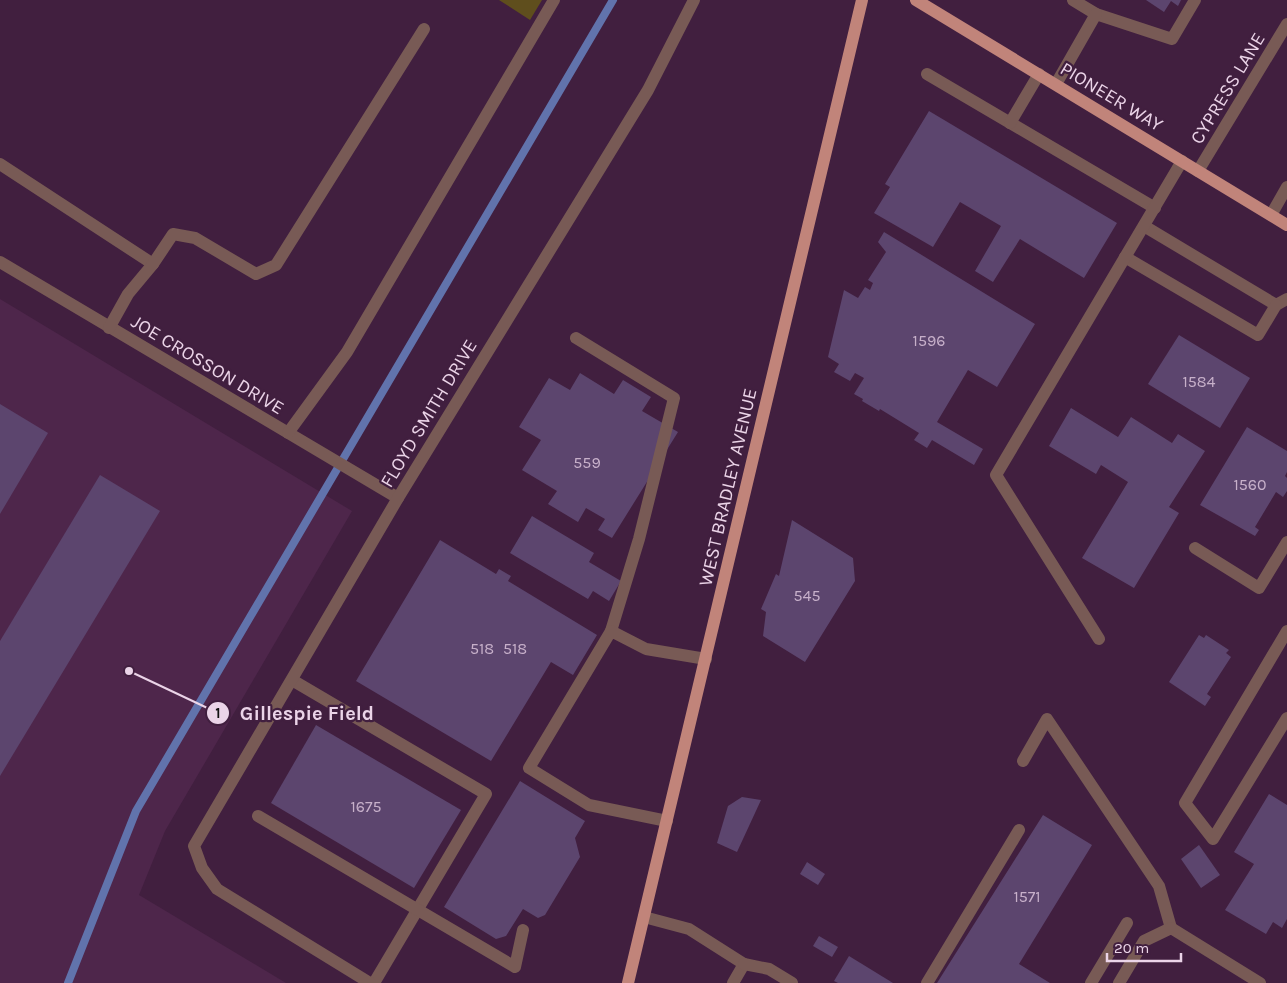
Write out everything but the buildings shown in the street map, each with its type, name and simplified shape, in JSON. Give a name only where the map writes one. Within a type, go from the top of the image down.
[{"type":"main road","name":"WEST BRADLEY AVENUE","points":[[628,983],[862,0]]},
{"type":"main road","name":"PIONEER WAY","points":[[916,0],[1287,225]]},
{"type":"street","points":[[288,434],[347,352],[554,0]]},
{"type":"street","name":"FLOYD SMITH DRIVE","points":[[370,983],[217,889],[202,868],[194,846],[398,498],[648,90],[694,0]]},
{"type":"street","points":[[1073,0],[1096,14],[1172,39],[1195,0]]},
{"type":"street","points":[[1056,84],[1096,14]]},
{"type":"street","name":"CYPRESS LANE","points":[[1198,171],[1287,24]]},
{"type":"street","points":[[109,328],[128,294],[154,264],[174,234],[195,238],[256,274],[276,265],[424,29]]},
{"type":"street","points":[[928,74],[1155,208]]},
{"type":"street","points":[[1010,123],[1039,74]]},
{"type":"street","points":[[1098,639],[996,474],[1182,161]]},
{"type":"street","points":[[0,164],[154,264]]},
{"type":"street","points":[[1271,215],[1287,187]]},
{"type":"street","points":[[1126,257],[1258,335],[1281,302],[1144,226]]},
{"type":"street","name":"JOE CROSSON DRIVE","points":[[0,262],[398,498]]},
{"type":"street","points":[[576,338],[674,398],[639,539],[611,631],[529,768],[589,805],[667,821]]},
{"type":"street","points":[[1195,548],[1259,588],[1287,542]]},
{"type":"street","points":[[611,631],[646,649],[706,660]]},
{"type":"street","points":[[1287,631],[1185,803],[1213,840],[1287,718]]},
{"type":"street","points":[[292,680],[486,794],[374,983]]},
{"type":"street","points":[[1022,761],[1047,719],[1159,886],[1171,928],[1260,983]]},
{"type":"street","points":[[258,816],[516,967],[523,930]]},
{"type":"street","points":[[927,983],[1019,830]]},
{"type":"street","points":[[644,917],[689,929],[744,964],[769,969],[792,983]]},
{"type":"street","points":[[1091,983],[1127,923]]},
{"type":"street","points":[[1119,983],[1144,942],[1171,928]]},
{"type":"street","points":[[733,983],[744,964]]},
{"type":"shaded area","points":[[499,0],[542,0],[530,20]]},
{"type":"shaded area","points":[[0,299],[352,511],[165,831],[139,895],[286,983],[0,983]]},
{"type":"waterway","points":[[68,983],[136,811],[613,0]]},
{"type":"place","name":"Gillespie Field","points":[[129,671]]}]
